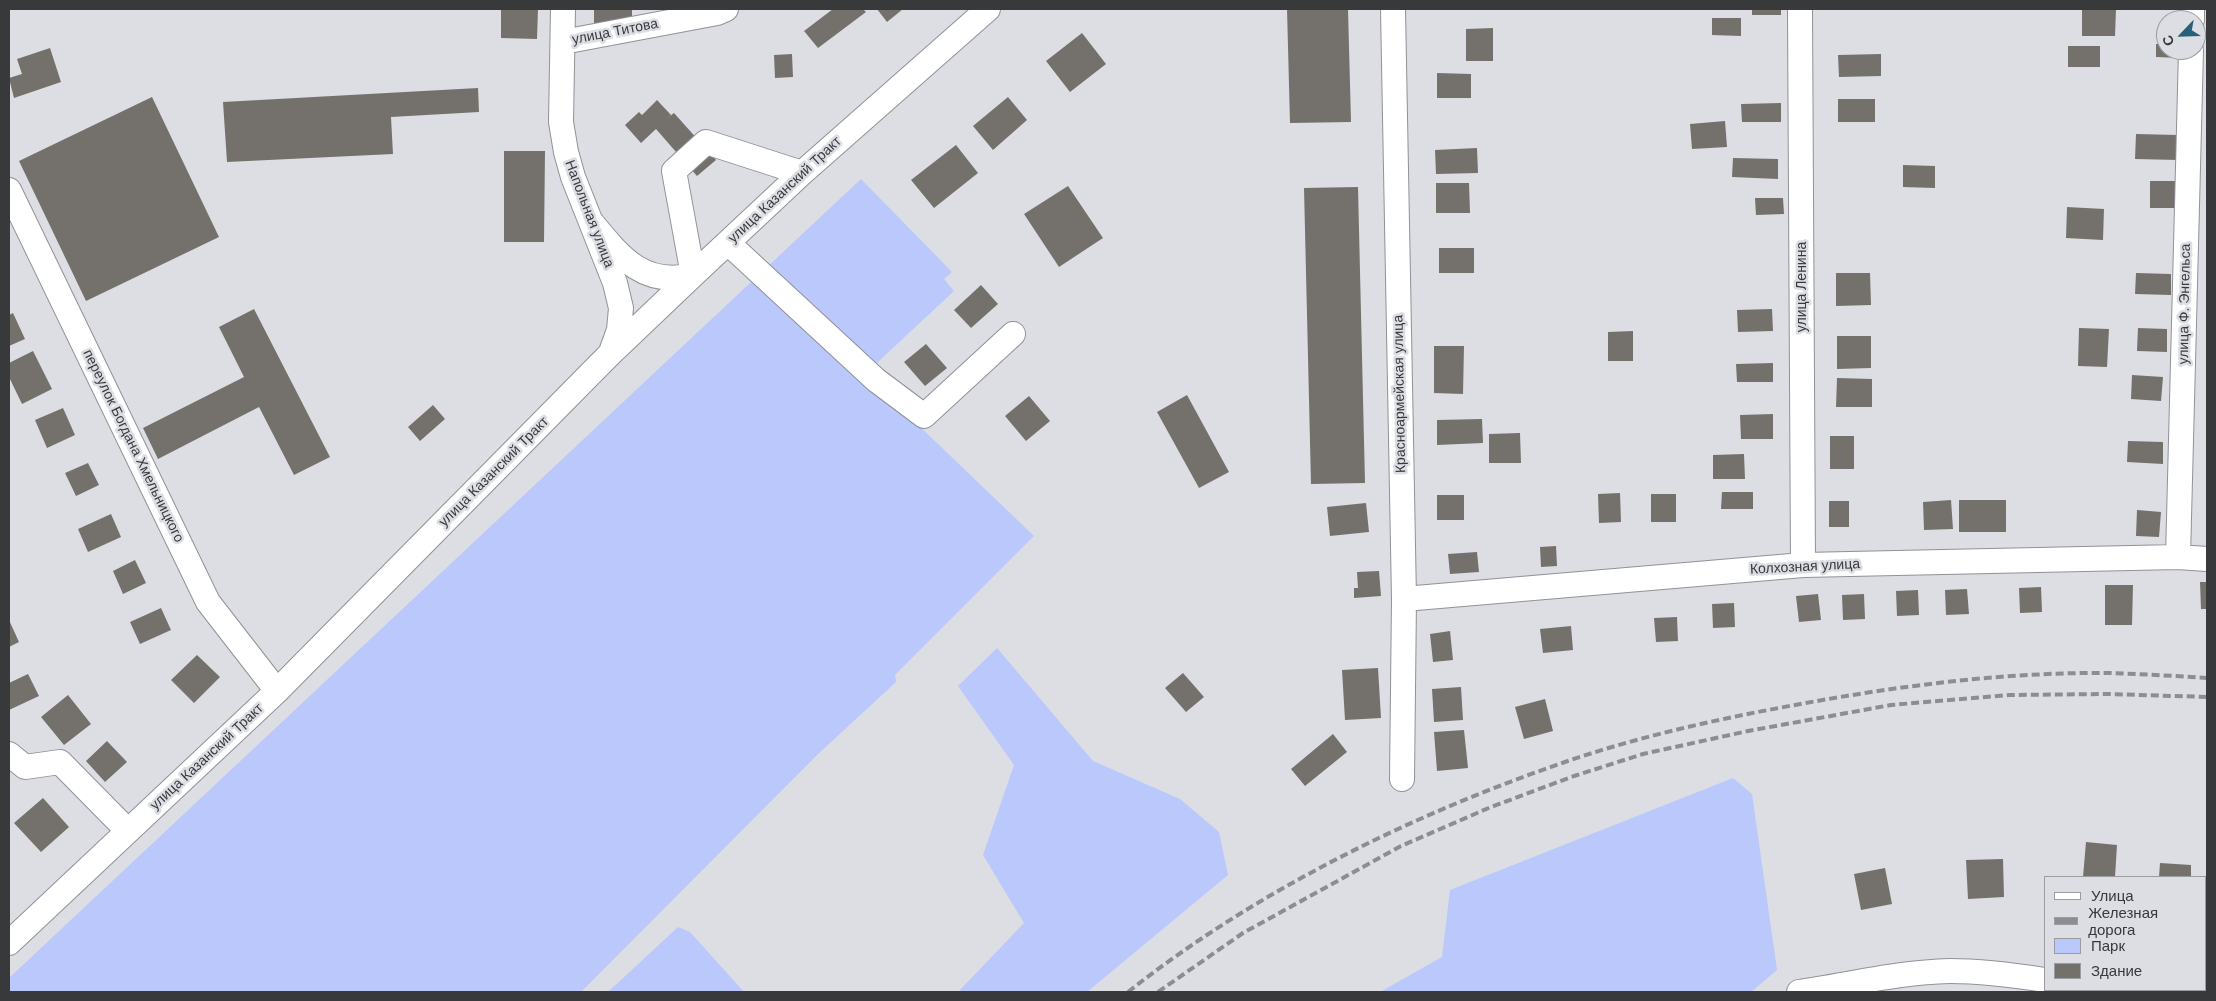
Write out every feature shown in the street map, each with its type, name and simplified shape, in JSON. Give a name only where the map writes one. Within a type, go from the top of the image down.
[{"type":"street","name":"Напольная улица","points":[[563,9],[561,122],[566,152],[573,177],[615,283],[621,308],[619,330],[609,356]]},
{"type":"street","name":"улица Титова","points":[[562,42],[717,13],[726,9]]},
{"type":"street","name":"улица Казанский Тракт","points":[[9,943],[277,691],[609,356],[693,275],[802,173],[988,9]]},
{"type":"street","name":"Красноармейская улица","points":[[1393,9],[1404,599],[1402,779]]},
{"type":"street","name":"улица Ленина","points":[[1800,9],[1803,565]]},
{"type":"street","name":"улица Ф. Энгельса","points":[[2178,557],[2191,60]]},
{"type":"street","points":[[593,224],[618,255],[638,270],[661,278],[678,279],[693,275],[674,170],[706,142],[802,173]]},
{"type":"street","name":"переулок Богдана Хмельницкого","points":[[9,190],[208,602],[277,691]]},
{"type":"street","points":[[728,243],[876,380],[924,416],[1014,334]]},
{"type":"street","name":"Колхозная улица","points":[[1404,599],[1803,565],[2178,557],[2207,559]]},
{"type":"street","points":[[9,754],[26,767],[60,762],[128,832]]},
{"type":"street","points":[[1799,992],[1895,977],[1949,971],[2003,974],[2044,980]]},
{"type":"green space","points":[[861,179],[952,272],[944,279],[954,291],[865,374],[1034,536],[895,675],[896,682],[817,755],[581,992],[9,992],[9,978]]},
{"type":"green space","points":[[997,648],[1093,761],[1180,799],[1219,832],[1228,875],[1087,992],[958,992],[1024,923],[983,855],[1014,765],[958,686]]},
{"type":"green space","points":[[1733,778],[1752,794],[1777,970],[1751,992],[1380,992],[1442,957],[1450,890]]},
{"type":"green space","points":[[678,927],[690,932],[744,992],[608,992]]},
{"type":"building","points":[[501,9],[538,9],[537,39],[501,38]]},
{"type":"building","points":[[594,9],[632,9],[632,29],[594,27]]},
{"type":"building","points":[[833,9],[863,9],[866,12],[818,48],[804,31]]},
{"type":"building","points":[[877,9],[903,9],[887,22]]},
{"type":"building","points":[[1287,9],[1348,9],[1351,122],[1290,123]]},
{"type":"building","points":[[1752,9],[1781,9],[1781,15],[1752,15]]},
{"type":"building","points":[[2082,9],[2116,9],[2115,36],[2082,36]]},
{"type":"building","points":[[1712,18],[1741,18],[1741,36],[1712,35]]},
{"type":"building","points":[[1493,28],[1493,61],[1466,61],[1466,29]]},
{"type":"building","points":[[1082,33],[1106,64],[1070,92],[1046,61]]},
{"type":"building","points":[[2068,46],[2100,46],[2100,67],[2068,67]]},
{"type":"building","points":[[50,48],[61,82],[14,98],[9,78],[22,74],[17,59]]},
{"type":"building","points":[[792,54],[793,77],[775,78],[774,55]]},
{"type":"building","points":[[1881,54],[1881,76],[1839,77],[1838,55]]},
{"type":"building","points":[[1437,73],[1471,74],[1471,98],[1437,98]]},
{"type":"building","points":[[478,88],[479,112],[391,117],[393,154],[227,162],[223,102]]},
{"type":"building","points":[[152,97],[219,237],[86,301],[19,161]]},
{"type":"building","points":[[1008,97],[1027,120],[993,150],[973,126]]},
{"type":"building","points":[[1838,99],[1875,99],[1875,122],[1838,122]]},
{"type":"building","points":[[657,100],[671,115],[666,119],[674,113],[716,160],[697,176],[656,129],[641,143],[625,125],[639,112],[642,115]]},
{"type":"building","points":[[1781,103],[1781,122],[1742,122],[1741,104]]},
{"type":"building","points":[[1725,121],[1727,147],[1692,149],[1690,124]]},
{"type":"building","points":[[2136,134],[2178,135],[2178,160],[2135,159]]},
{"type":"building","points":[[956,145],[978,173],[934,208],[911,180]]},
{"type":"building","points":[[1477,148],[1478,173],[1436,174],[1435,150]]},
{"type":"building","points":[[504,151],[545,151],[544,242],[504,242]]},
{"type":"building","points":[[1733,158],[1778,159],[1778,179],[1732,177]]},
{"type":"building","points":[[1903,165],[1935,166],[1935,188],[1903,187]]},
{"type":"building","points":[[2150,181],[2177,181],[2177,208],[2150,208]]},
{"type":"building","points":[[1436,183],[1469,183],[1470,213],[1436,213]]},
{"type":"building","points":[[1068,186],[1103,238],[1059,267],[1024,214]]},
{"type":"building","points":[[1358,187],[1365,483],[1311,484],[1304,188]]},
{"type":"building","points":[[1755,198],[1783,198],[1784,214],[1756,215]]},
{"type":"building","points":[[2067,207],[2104,209],[2103,240],[2066,238]]},
{"type":"building","points":[[1439,248],[1474,248],[1474,273],[1439,273]]},
{"type":"building","points":[[1836,273],[1870,273],[1871,305],[1836,306]]},
{"type":"building","points":[[2136,273],[2171,274],[2171,295],[2135,294]]},
{"type":"building","points":[[981,285],[998,304],[971,328],[954,310]]},
{"type":"building","points":[[254,309],[330,457],[294,475],[259,407],[158,459],[143,428],[244,377],[219,327]]},
{"type":"building","points":[[1772,309],[1773,331],[1738,332],[1737,310]]},
{"type":"building","points":[[13,313],[25,339],[9,346],[9,315]]},
{"type":"building","points":[[2079,328],[2109,329],[2107,367],[2078,366]]},
{"type":"building","points":[[2138,328],[2167,329],[2167,352],[2137,351]]},
{"type":"building","points":[[1633,331],[1633,361],[1608,361],[1608,332]]},
{"type":"building","points":[[1837,336],[1871,336],[1871,368],[1837,369]]},
{"type":"building","points":[[926,344],[947,368],[925,386],[904,362]]},
{"type":"building","points":[[1434,346],[1464,346],[1463,394],[1434,393]]},
{"type":"building","points":[[33,351],[52,389],[22,404],[9,377],[9,363]]},
{"type":"building","points":[[1773,363],[1773,382],[1737,382],[1736,364]]},
{"type":"building","points":[[2132,375],[2163,377],[2161,401],[2131,399]]},
{"type":"building","points":[[1837,378],[1872,379],[1872,407],[1836,407]]},
{"type":"building","points":[[1187,395],[1229,472],[1199,488],[1157,412]]},
{"type":"building","points":[[1029,396],[1050,421],[1026,441],[1005,416]]},
{"type":"building","points":[[433,405],[445,419],[420,441],[408,427]]},
{"type":"building","points":[[63,408],[75,435],[47,448],[35,420]]},
{"type":"building","points":[[1773,414],[1773,439],[1741,439],[1740,415]]},
{"type":"building","points":[[1482,419],[1483,443],[1437,445],[1437,420]]},
{"type":"building","points":[[1520,433],[1521,463],[1489,463],[1489,434]]},
{"type":"building","points":[[1830,436],[1854,436],[1854,469],[1830,469]]},
{"type":"building","points":[[2128,441],[2163,442],[2163,464],[2127,462]]},
{"type":"building","points":[[1744,454],[1745,479],[1713,479],[1713,455]]},
{"type":"building","points":[[88,463],[99,485],[76,496],[65,473]]},
{"type":"building","points":[[1722,492],[1753,492],[1753,509],[1721,509]]},
{"type":"building","points":[[1620,493],[1621,522],[1599,523],[1598,494]]},
{"type":"building","points":[[1651,494],[1676,494],[1676,522],[1651,522]]},
{"type":"building","points":[[1437,495],[1464,495],[1464,520],[1437,520]]},
{"type":"building","points":[[1951,500],[1953,529],[1924,530],[1923,502]]},
{"type":"building","points":[[1959,500],[2006,500],[2006,532],[1959,532]]},
{"type":"building","points":[[1829,501],[1849,501],[1849,527],[1829,527]]},
{"type":"building","points":[[1366,503],[1369,532],[1330,536],[1327,507]]},
{"type":"building","points":[[2137,510],[2161,512],[2159,537],[2136,536]]},
{"type":"building","points":[[111,514],[121,537],[88,552],[78,529]]},
{"type":"building","points":[[1556,546],[1557,566],[1541,567],[1540,547]]},
{"type":"building","points":[[1477,552],[1479,572],[1450,574],[1448,554]]},
{"type":"building","points":[[135,560],[146,583],[123,594],[113,571]]},
{"type":"building","points":[[1379,571],[1381,596],[1354,598],[1354,588],[1358,588],[1357,572]]},
{"type":"building","points":[[2200,582],[2207,582],[2207,609],[2201,609]]},
{"type":"building","points":[[2105,585],[2133,585],[2132,625],[2105,625]]},
{"type":"building","points":[[2041,587],[2042,612],[2020,613],[2019,588]]},
{"type":"building","points":[[1967,589],[1969,614],[1946,615],[1945,590]]},
{"type":"building","points":[[1918,590],[1919,615],[1897,616],[1896,591]]},
{"type":"building","points":[[1818,594],[1821,620],[1799,622],[1796,596]]},
{"type":"building","points":[[1864,594],[1865,619],[1843,620],[1842,595]]},
{"type":"building","points":[[1734,603],[1735,627],[1713,628],[1712,604]]},
{"type":"building","points":[[161,608],[171,630],[140,644],[130,622]]},
{"type":"building","points":[[1677,617],[1678,641],[1656,642],[1654,618]]},
{"type":"building","points":[[9,620],[19,642],[9,647]]},
{"type":"building","points":[[1571,626],[1573,650],[1543,653],[1540,629]]},
{"type":"building","points":[[1450,631],[1453,660],[1433,662],[1430,634]]},
{"type":"building","points":[[197,655],[220,677],[194,703],[171,680]]},
{"type":"building","points":[[1378,668],[1381,718],[1345,720],[1342,670]]},
{"type":"building","points":[[1183,673],[1204,697],[1186,712],[1165,688]]},
{"type":"building","points":[[28,674],[39,696],[9,710],[9,683]]},
{"type":"building","points":[[1461,687],[1463,720],[1434,722],[1432,689]]},
{"type":"building","points":[[68,695],[91,724],[64,745],[41,717]]},
{"type":"building","points":[[1545,699],[1553,731],[1524,739],[1515,707]]},
{"type":"building","points":[[1464,730],[1468,768],[1437,771],[1434,732]]},
{"type":"building","points":[[1333,734],[1347,752],[1305,786],[1291,769]]},
{"type":"building","points":[[107,741],[127,762],[105,782],[86,761]]},
{"type":"building","points":[[43,798],[69,827],[41,852],[14,823]]},
{"type":"building","points":[[2086,842],[2117,845],[2115,876],[2083,876]]},
{"type":"building","points":[[2003,859],[2004,897],[1968,899],[1966,860]]},
{"type":"building","points":[[2160,863],[2191,865],[2191,876],[2159,876]]},
{"type":"building","points":[[1885,868],[1892,904],[1861,910],[1854,874]]},
{"type":"building","points":[[2206,899],[2207,899],[2206,936]]},
{"type":"railway","points":[[1128,992],[1177,955],[1229,921],[1337,859],[1393,831],[1450,806],[1507,783],[1596,752],[1721,720],[1853,695],[1926,684],[1999,677],[2073,673],[2121,673],[2207,678]]},
{"type":"railway","points":[[1158,992],[1243,933],[1401,846],[1491,807],[1574,776],[1643,754],[1748,731],[1891,705],[2009,695],[2110,694],[2207,697]]}]
